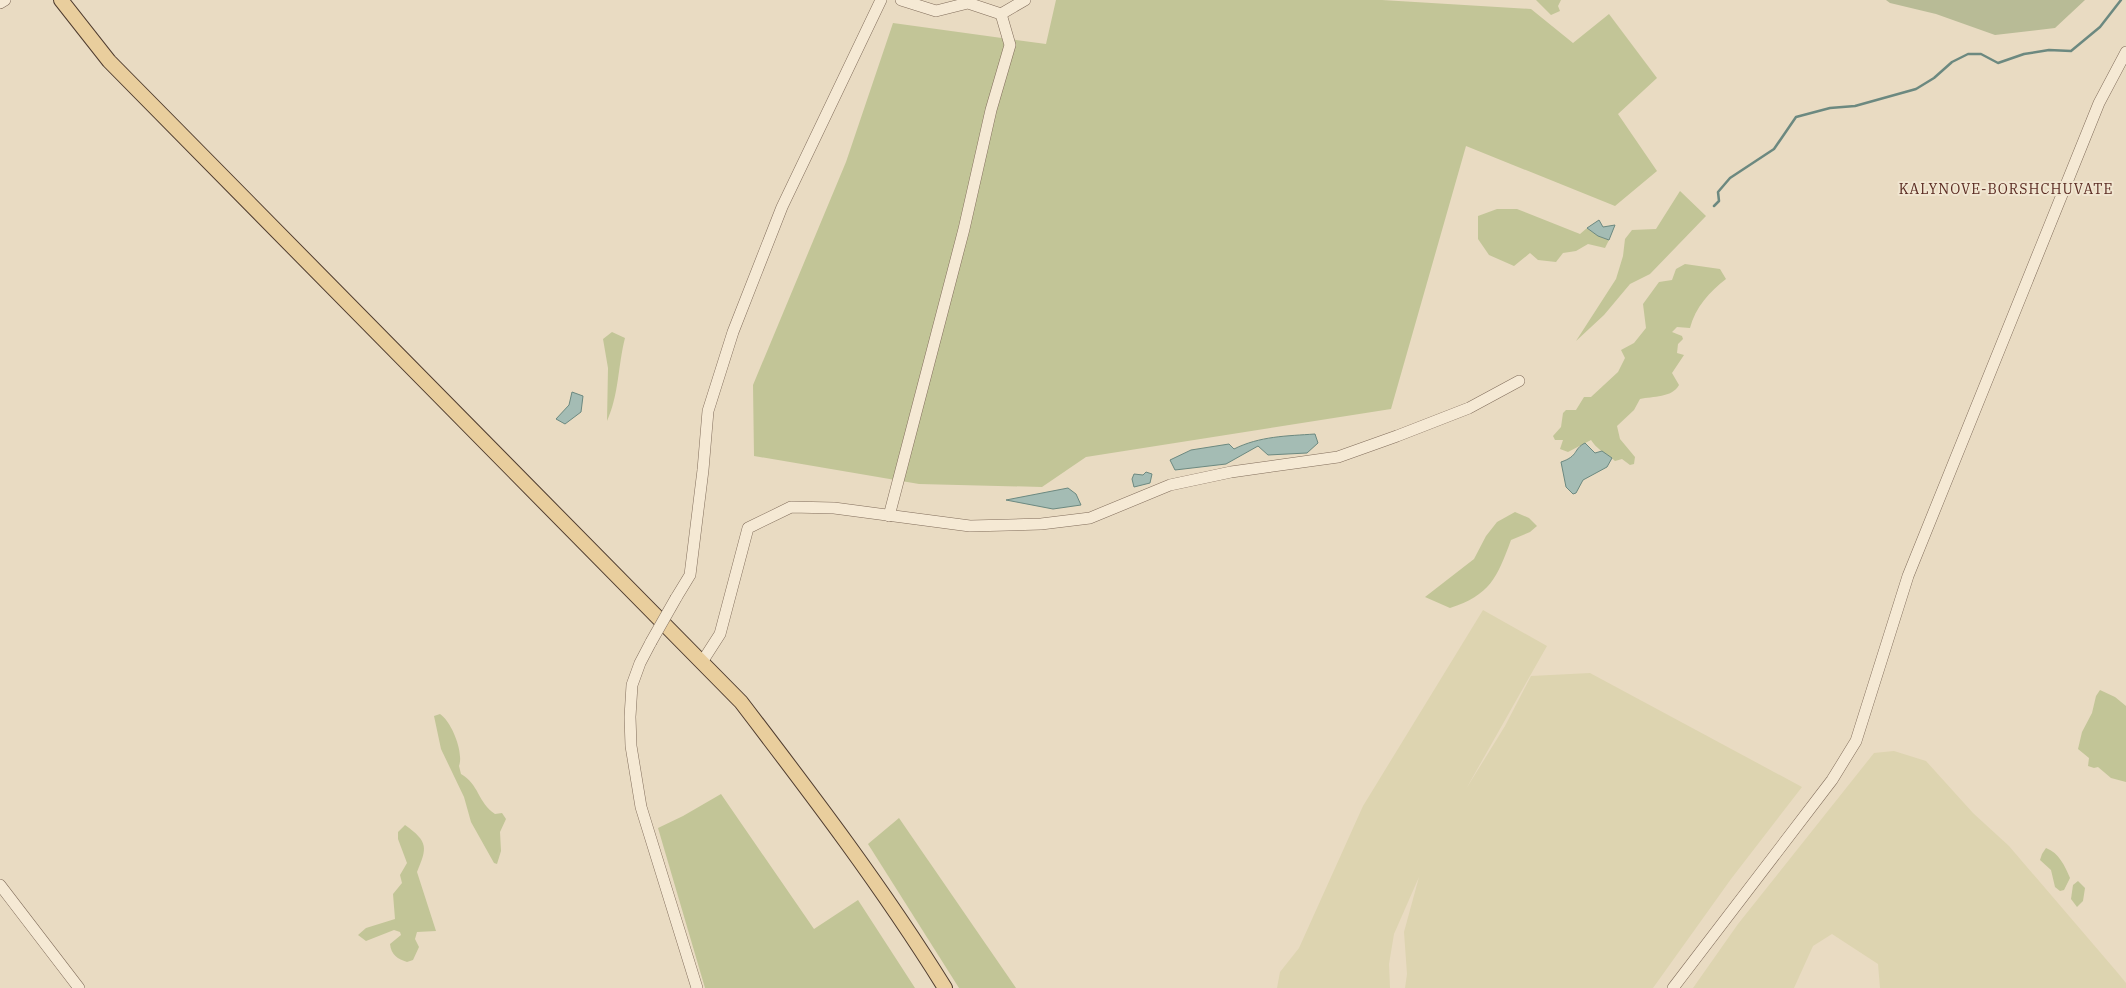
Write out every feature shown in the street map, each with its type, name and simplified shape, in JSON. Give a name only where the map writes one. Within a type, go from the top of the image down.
[{"type":"main road","points":[[61,0],[109,61],[741,702],[830,818],[914,938],[945,988]]},
{"type":"street","points":[[0,3],[5,0]]},
{"type":"street","points":[[697,988],[641,807],[631,746],[630,712],[632,685],[640,663],[651,642],[690,575],[704,470],[708,411],[733,332],[782,207],[881,0]]},
{"type":"street","points":[[901,0],[936,10],[968,3],[1001,14],[1025,0]]},
{"type":"street","points":[[889,516],[964,229],[991,110],[1010,46],[1001,14]]},
{"type":"street","points":[[1673,988],[1832,780],[1856,741],[1908,576],[2099,103],[2126,52]]},
{"type":"street","points":[[702,662],[720,634],[748,528],[791,507],[834,508],[970,526],[1041,524],[1090,518],[1170,485],[1231,472],[1338,457],[1469,408],[1519,381]]},
{"type":"street","points":[[0,885],[79,988]]},
{"type":"shaded area","points":[[1483,610],[1547,646],[1466,789],[1505,726],[1531,676],[1590,673],[1802,787],[1731,879],[1653,988],[1405,988],[1407,974],[1404,932],[1419,877],[1394,934],[1389,964],[1390,988],[1277,988],[1280,972],[1299,948],[1363,806]]},
{"type":"shaded area","points":[[1894,751],[1926,761],[1973,813],[2009,846],[2117,972],[2126,983],[2126,988],[1880,988],[1878,964],[1832,934],[1813,946],[1794,988],[1693,988],[1738,924],[1874,753]]},
{"type":"green space","points":[[1056,0],[1382,0],[1531,9],[1573,43],[1609,14],[1657,78],[1618,114],[1657,171],[1615,206],[1466,146],[1391,409],[1086,457],[1042,487],[919,484],[754,456],[753,385],[846,162],[893,23],[1046,44]]},
{"type":"green space","points":[[1536,0],[1561,0],[1558,6],[1560,11],[1551,15]]},
{"type":"green space","points":[[1886,0],[2085,0],[2055,28],[1995,35],[1936,14],[1890,3]]},
{"type":"green space","points":[[1680,191],[1706,216],[1650,274],[1630,284],[1604,315],[1576,341],[1616,279],[1623,256],[1625,239],[1632,230],[1656,229]]},
{"type":"green space","points":[[1497,209],[1517,209],[1580,234],[1587,228],[1598,236],[1609,240],[1605,248],[1588,244],[1576,251],[1563,253],[1556,262],[1538,260],[1530,253],[1514,266],[1489,255],[1478,239],[1478,216]]},
{"type":"green space","points":[[1685,264],[1720,269],[1726,279],[1704,300],[1695,314],[1690,328],[1677,327],[1672,332],[1682,336],[1683,339],[1678,344],[1677,353],[1684,355],[1672,373],[1679,385],[1672,392],[1662,396],[1640,399],[1634,410],[1617,426],[1620,439],[1635,457],[1634,464],[1630,465],[1622,459],[1615,461],[1600,450],[1591,440],[1568,452],[1560,449],[1563,440],[1555,440],[1553,436],[1561,427],[1563,413],[1566,410],[1576,410],[1584,397],[1591,397],[1618,372],[1625,358],[1621,350],[1634,343],[1646,328],[1643,304],[1659,282],[1672,280],[1676,269]]},
{"type":"green space","points":[[612,332],[625,338],[614,401],[607,421],[608,368],[603,339]]},
{"type":"green space","points":[[1515,512],[1529,518],[1537,526],[1530,532],[1511,540],[1496,575],[1483,591],[1464,603],[1450,608],[1425,597],[1474,559],[1486,536],[1497,522]]},
{"type":"green space","points":[[2100,690],[2115,697],[2126,706],[2126,782],[2111,778],[2098,767],[2094,768],[2088,766],[2089,758],[2078,749],[2082,732],[2092,713],[2096,696]]},
{"type":"green space","points":[[440,714],[449,724],[456,738],[460,754],[459,766],[461,774],[472,783],[489,810],[495,814],[502,813],[506,819],[500,832],[501,851],[497,864],[494,863],[471,822],[464,797],[441,749],[434,716]]},
{"type":"green space","points":[[721,794],[814,929],[858,900],[915,988],[705,988],[658,828],[683,816]]},
{"type":"green space","points":[[899,818],[1016,988],[959,988],[868,844]]},
{"type":"green space","points":[[405,825],[418,836],[424,846],[423,857],[417,872],[436,931],[417,932],[415,939],[419,947],[413,960],[407,962],[393,954],[390,944],[401,935],[400,932],[394,930],[366,941],[358,935],[366,928],[395,919],[393,894],[402,883],[400,875],[407,863],[398,839],[398,832]]},
{"type":"green space","points":[[2046,848],[2055,853],[2068,873],[2070,878],[2064,890],[2060,891],[2055,887],[2051,870],[2040,860]]},
{"type":"green space","points":[[2078,881],[2085,888],[2083,901],[2077,907],[2071,899],[2073,885]]},
{"type":"water","points":[[1599,220],[1603,227],[1615,225],[1609,240],[1598,236],[1587,228]]},
{"type":"water","points":[[572,392],[583,396],[581,412],[565,424],[556,419],[569,405]]},
{"type":"water","points":[[1315,434],[1318,443],[1307,453],[1268,455],[1258,446],[1226,464],[1175,470],[1170,460],[1191,450],[1229,444],[1234,449],[1254,441],[1264,439]]},
{"type":"water","points":[[1585,443],[1595,453],[1602,451],[1612,458],[1607,467],[1583,480],[1576,493],[1573,494],[1566,487],[1561,462],[1571,457],[1581,445]]},
{"type":"water","points":[[1146,472],[1152,474],[1150,483],[1134,487],[1132,479],[1134,474],[1143,475]]},
{"type":"water","points":[[1068,488],[1076,494],[1081,505],[1053,509],[1006,500]]},
{"type":"waterway","points":[[1714,206],[1719,201],[1718,192],[1730,178],[1774,149],[1796,117],[1830,108],[1855,106],[1916,89],[1934,78],[1952,62],[1968,54],[1981,54],[1998,63],[2024,54],[2049,50],[2071,51],[2100,27],[2121,0]]},
{"type":"district","name":"KALYNOVE-BORSHCHUVATE","points":[[2006,189]]}]
